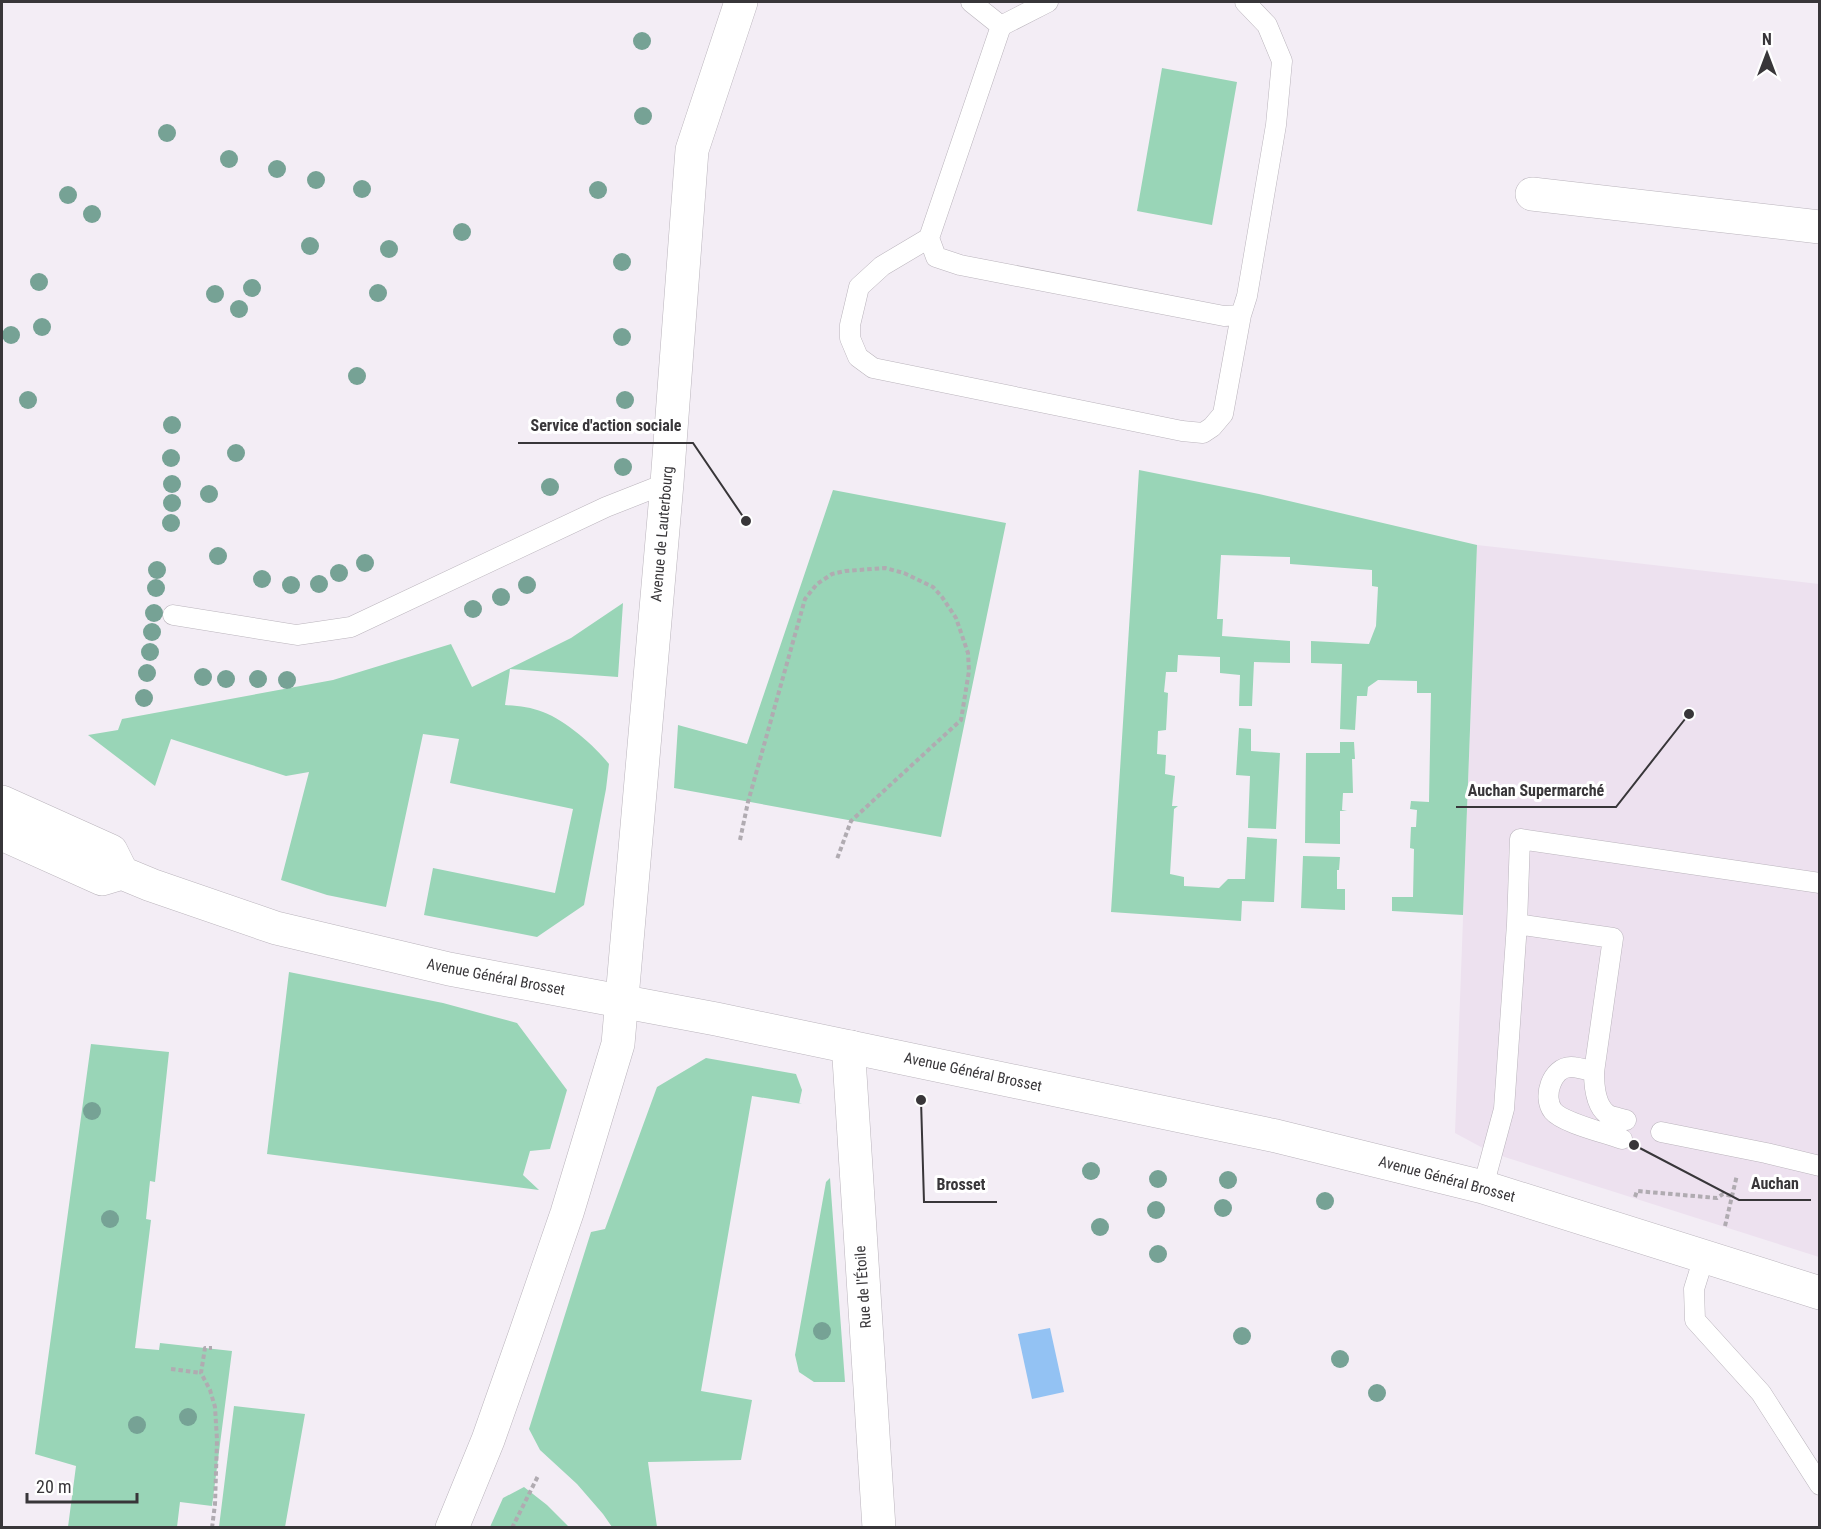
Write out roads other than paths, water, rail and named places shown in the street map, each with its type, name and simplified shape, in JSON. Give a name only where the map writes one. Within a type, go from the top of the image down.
[{"type":"street","name":"Avenue de Lauterbourg","points":[[452,1527],[488,1440],[567,1213],[618,1044],[667,483],[692,150],[741,2]]},
{"type":"street","points":[[1532,194],[1820,227]]},
{"type":"street","points":[[2,801],[111,851],[122,873]]},
{"type":"street","name":"Avenue Général Brosset","points":[[2,834],[102,879],[122,873],[276,928],[449,969],[716,1019],[1276,1136],[1483,1187],[1820,1293]]},
{"type":"street","name":"Rue de l'Étoile","points":[[851,1047],[849,1058],[879,1527]]},
{"type":"lane","points":[[971,2],[1001,26]]},
{"type":"lane","points":[[1048,2],[1001,26],[929,238],[936,257],[960,265],[1224,316],[1241,315]]},
{"type":"lane","points":[[929,238],[882,266],[860,287],[850,325],[850,338],[858,357],[873,368],[1182,431],[1203,433],[1212,427],[1223,414],[1241,315],[1247,296],[1276,125],[1282,62],[1267,25],[1245,2]]},
{"type":"lane","points":[[173,615],[297,635],[351,627],[606,507],[667,483]]},
{"type":"lane","points":[[1483,1187],[1504,1109],[1521,838],[1820,883]]},
{"type":"lane","points":[[1517,924],[1613,938],[1594,1076],[1596,1098],[1606,1114],[1624,1129],[1570,1122],[1554,1112],[1547,1100],[1551,1082],[1560,1070],[1570,1067],[1594,1076]]},
{"type":"lane","points":[[1661,1132],[1820,1166]]},
{"type":"lane","points":[[1704,1257],[1694,1289],[1695,1320],[1761,1393],[1820,1485]]},
{"type":"water","points":[[1050,1328],[1064,1392],[1032,1399],[1018,1334]]},
{"type":"place","name":"Service d'action sociale","points":[[746,521]]},
{"type":"place","name":"Auchan Supermarché","points":[[1689,714]]},
{"type":"place","name":"Brosset","points":[[921,1100]]},
{"type":"place","name":"Auchan","points":[[1634,1145]]}]
